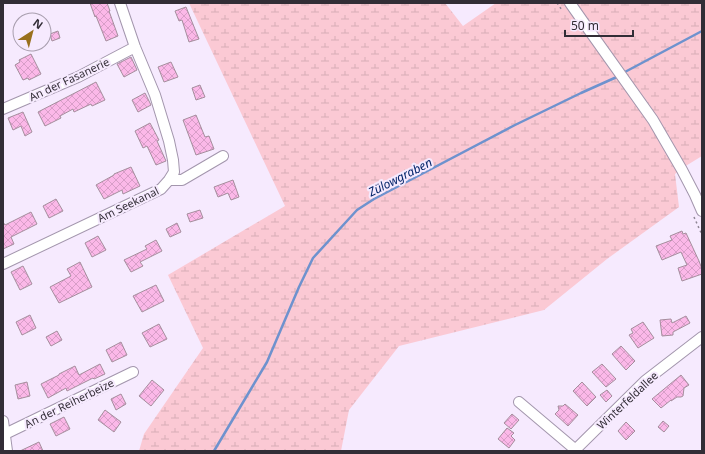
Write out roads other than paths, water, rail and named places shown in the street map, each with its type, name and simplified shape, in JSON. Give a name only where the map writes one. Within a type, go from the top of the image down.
[{"type":"street","name":"Am Seekanal","points":[[3,264],[161,189],[174,172],[169,141],[155,95],[135,47],[120,3]]},
{"type":"street","points":[[570,3],[653,120],[695,195],[698,214]]},
{"type":"street","name":"An der Fasanerie","points":[[3,108],[78,77],[135,47]]},
{"type":"street","points":[[169,180],[182,180],[223,156]]},
{"type":"street","name":"Winterfeldallee","points":[[576,450],[645,381],[702,337]]},
{"type":"street","name":"An der Reiherbeize","points":[[5,434],[133,372]]},
{"type":"street","points":[[519,402],[576,450]]},
{"type":"street","points":[[3,421],[7,451]]},
{"type":"waterway","name":"Zülowgraben","points":[[623,73],[702,31]]},
{"type":"waterway","name":"Zülowgraben","points":[[214,451],[267,362],[313,258],[357,210],[374,199],[515,125],[619,76]]}]
